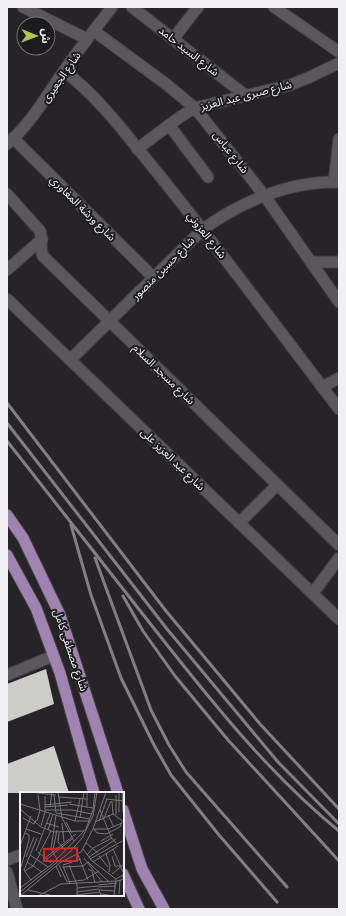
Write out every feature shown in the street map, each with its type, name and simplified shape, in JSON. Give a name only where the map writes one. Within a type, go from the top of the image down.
[{"type":"main road","name":"شارع مصطفى كامل","points":[[7,515],[23,538],[60,615],[118,792]]},
{"type":"main road","name":"شارع مصطفى كامل","points":[[7,555],[36,608],[60,673],[94,792]]},
{"type":"main road","points":[[124,813],[142,869],[164,909]]},
{"type":"main road","points":[[124,876],[139,909]]},
{"type":"street","name":"شارع عباس","points":[[23,7],[90,35],[166,84],[195,108],[264,195],[339,302]]},
{"type":"street","name":"شارع الجعيرى","points":[[10,141],[45,100],[64,71],[112,7]]},
{"type":"street","name":"شارع السيد حامد","points":[[132,7],[245,95]]},
{"type":"street","points":[[173,39],[198,7]]},
{"type":"street","points":[[274,7],[290,12],[339,52]]},
{"type":"street","name":"شارع صبرى عبد العزيز","points":[[137,149],[195,108],[290,84],[310,77],[339,63]]},
{"type":"street","name":"شارع العزوني","points":[[64,71],[79,82],[97,100],[137,149],[202,229],[339,409]]},
{"type":"street","points":[[169,125],[208,177]]},
{"type":"street","points":[[337,182],[339,139]]},
{"type":"street","name":"شارع ورشة المغاوري","points":[[10,141],[153,278]]},
{"type":"street","name":"شارع حسين منصور","points":[[70,360],[202,229],[240,206],[264,195],[305,184],[337,182]]},
{"type":"street","name":"شارع مسجد السلام","points":[[7,194],[38,228],[42,239],[41,249],[43,256],[339,544]]},
{"type":"street","points":[[7,270],[42,239]]},
{"type":"street","points":[[311,262],[339,262]]},
{"type":"street","name":"شارع عبد العزيز على","points":[[7,299],[339,619]]},
{"type":"street","points":[[322,387],[339,378]]},
{"type":"street","points":[[239,523],[277,485]]},
{"type":"street","points":[[313,593],[339,558]]},
{"type":"street","points":[[7,675],[53,656]]},
{"type":"street","points":[[7,860],[20,855]]},
{"type":"street","points":[[7,872],[17,909]]},
{"type":"building","points":[[46,669],[54,704],[7,722],[7,684]]},
{"type":"building","points":[[54,746],[69,792],[7,793],[7,764]]},
{"type":"railway","points":[[7,403],[166,611],[260,724],[339,809]]},
{"type":"railway","points":[[7,423],[167,629],[278,762],[339,824]]},
{"type":"railway","points":[[7,441],[198,684],[242,736],[289,786],[339,831]]},
{"type":"railway","points":[[71,525],[91,595],[121,678],[154,745],[171,775],[219,835],[277,902]]},
{"type":"railway","points":[[95,558],[151,710],[169,745],[186,772],[287,887]]},
{"type":"railway","points":[[123,596],[143,631],[175,676],[228,740],[339,861]]}]
